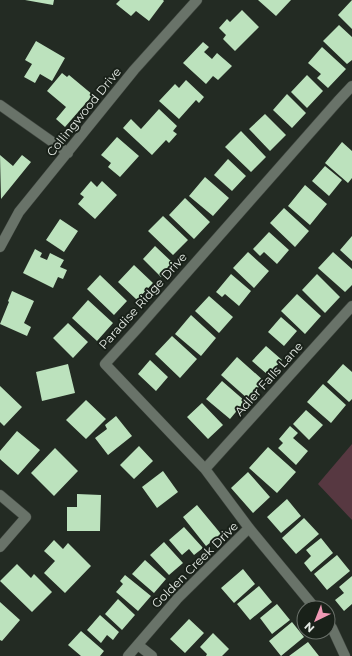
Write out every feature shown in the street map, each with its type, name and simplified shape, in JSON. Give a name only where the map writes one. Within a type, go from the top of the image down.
[{"type":"street","name":"Collingwood Drive","points":[[0,247],[19,212],[134,70],[198,0]]},
{"type":"street","name":"Paradise Ridge Drive","points":[[309,600],[250,528],[205,469],[105,364],[332,106],[352,86]]},
{"type":"street","points":[[0,105],[68,153]]},
{"type":"street","name":"Adler Falls Lane","points":[[205,469],[352,306]]},
{"type":"street","points":[[0,495],[26,517],[0,547]]},
{"type":"street","name":"Golden Creek Drive","points":[[128,656],[178,598],[250,528]]},
{"type":"street","points":[[336,637],[345,656]]},
{"type":"street","points":[[138,645],[152,656]]},
{"type":"shaded area","points":[[352,444],[352,520],[318,484]]},
{"type":"building","points":[[25,0],[54,0],[53,5]]},
{"type":"building","points":[[120,0],[164,1],[149,21],[136,11],[131,16],[116,4]]},
{"type":"building","points":[[258,0],[291,0],[276,16]]},
{"type":"building","points":[[352,0],[352,29],[338,15]]},
{"type":"building","points":[[242,10],[259,27],[235,51],[223,39],[226,35],[219,28],[227,19],[230,22]]},
{"type":"building","points":[[339,25],[352,37],[352,60],[347,64],[323,41]]},
{"type":"building","points":[[36,41],[65,58],[52,81],[40,74],[35,83],[24,77],[32,64],[25,60]]},
{"type":"building","points":[[203,42],[209,47],[204,52],[212,59],[217,53],[232,66],[218,80],[213,76],[206,84],[183,63]]},
{"type":"building","points":[[322,47],[346,69],[328,88],[317,78],[321,74],[308,63]]},
{"type":"building","points":[[62,73],[67,77],[69,75],[93,95],[65,127],[56,119],[66,107],[47,91]]},
{"type":"building","points":[[307,75],[323,91],[307,108],[291,92]]},
{"type":"building","points":[[186,80],[204,97],[199,103],[196,100],[179,119],[159,101],[175,84],[179,88]]},
{"type":"building","points":[[287,94],[306,113],[292,128],[273,110]]},
{"type":"building","points":[[159,109],[177,126],[173,131],[177,134],[169,143],[166,140],[152,155],[123,128],[131,119],[141,129]]},
{"type":"building","points":[[265,114],[286,135],[270,151],[249,129]]},
{"type":"building","points":[[241,131],[266,157],[251,172],[225,147]]},
{"type":"building","points":[[117,137],[139,156],[120,177],[108,167],[111,163],[101,155]]},
{"type":"building","points":[[342,142],[352,151],[352,178],[348,183],[325,163]]},
{"type":"building","points":[[0,155],[13,166],[22,155],[31,162],[1,199]]},
{"type":"building","points":[[228,159],[246,176],[232,191],[214,175]]},
{"type":"building","points":[[325,166],[342,180],[329,196],[312,181]]},
{"type":"building","points":[[205,177],[229,198],[213,216],[189,196]]},
{"type":"building","points":[[91,181],[97,187],[102,181],[117,195],[95,219],[78,204],[84,197],[80,194]]},
{"type":"building","points":[[305,185],[327,204],[310,225],[288,206]]},
{"type":"building","points":[[185,198],[210,222],[194,239],[169,215]]},
{"type":"building","points":[[284,208],[309,231],[295,247],[270,223]]},
{"type":"building","points":[[163,216],[188,240],[173,255],[148,231]]},
{"type":"building","points":[[60,219],[78,231],[64,252],[46,240]]},
{"type":"building","points":[[269,232],[289,250],[277,264],[264,252],[260,256],[253,249]]},
{"type":"building","points":[[352,236],[352,261],[340,250]]},
{"type":"building","points":[[155,246],[174,264],[161,277],[143,259]]},
{"type":"building","points":[[35,249],[42,253],[40,257],[47,260],[50,253],[64,260],[60,267],[67,270],[63,279],[58,277],[53,288],[23,273]]},
{"type":"building","points":[[248,252],[269,271],[254,288],[233,268]]},
{"type":"building","points":[[333,252],[352,269],[352,285],[345,292],[318,268]]},
{"type":"building","points":[[134,265],[153,283],[137,300],[118,282]]},
{"type":"building","points":[[231,274],[251,291],[239,306],[225,294],[222,297],[216,292]]},
{"type":"building","points":[[317,274],[340,297],[325,313],[302,290]]},
{"type":"building","points":[[100,275],[127,301],[114,315],[87,289]]},
{"type":"building","points":[[12,291],[34,301],[24,323],[31,327],[27,336],[0,324]]},
{"type":"building","points":[[297,294],[321,316],[305,334],[281,311]]},
{"type":"building","points":[[209,296],[233,317],[219,333],[195,311]]},
{"type":"building","points":[[88,300],[113,323],[97,341],[72,318]]},
{"type":"building","points":[[191,315],[216,338],[201,356],[175,334]]},
{"type":"building","points":[[281,317],[297,331],[284,346],[268,332]]},
{"type":"building","points":[[68,323],[88,342],[73,358],[53,338]]},
{"type":"building","points":[[172,336],[197,359],[180,378],[155,354]]},
{"type":"building","points":[[266,346],[282,360],[268,375],[252,361]]},
{"type":"building","points":[[237,357],[264,381],[248,399],[221,375]]},
{"type":"building","points":[[150,360],[168,377],[156,391],[138,374]]},
{"type":"building","points":[[68,364],[75,393],[42,401],[36,372]]},
{"type":"building","points":[[343,364],[352,372],[352,399],[349,402],[327,382]]},
{"type":"building","points":[[222,381],[245,401],[230,419],[206,399]]},
{"type":"building","points":[[323,384],[346,405],[331,423],[307,402]]},
{"type":"building","points":[[0,386],[22,407],[4,426],[0,422]]},
{"type":"building","points":[[86,400],[106,419],[86,439],[66,420]]},
{"type":"building","points":[[202,403],[223,425],[208,439],[187,417]]},
{"type":"building","points":[[306,410],[323,425],[309,440],[293,424]]},
{"type":"building","points":[[116,416],[132,436],[108,455],[95,438],[107,429],[105,425]]},
{"type":"building","points":[[290,426],[298,433],[293,438],[308,451],[296,465],[278,448],[283,443],[279,439]]},
{"type":"building","points":[[17,431],[40,450],[18,475],[0,459],[0,451]]},
{"type":"building","points":[[139,446],[153,461],[134,479],[120,465]]},
{"type":"building","points":[[268,447],[296,472],[277,493],[249,468]]},
{"type":"building","points":[[55,448],[78,471],[54,496],[31,473]]},
{"type":"building","points":[[163,471],[178,492],[157,508],[142,487]]},
{"type":"building","points":[[248,472],[270,497],[253,513],[231,488]]},
{"type":"building","points":[[77,494],[101,495],[100,531],[67,531],[67,507],[77,507]]},
{"type":"building","points":[[287,499],[301,516],[281,533],[267,517]]},
{"type":"building","points":[[197,505],[221,534],[206,546],[183,517]]},
{"type":"building","points":[[304,518],[319,534],[296,554],[282,538]]},
{"type":"building","points":[[184,527],[203,548],[194,555],[189,549],[182,555],[169,540]]},
{"type":"building","points":[[321,538],[333,553],[311,572],[304,563],[311,556],[306,550]]},
{"type":"building","points":[[54,540],[63,549],[68,543],[91,566],[65,593],[44,573],[55,561],[44,551]]},
{"type":"building","points":[[164,542],[183,563],[169,575],[150,555]]},
{"type":"building","points":[[337,555],[350,571],[327,590],[314,574]]},
{"type":"building","points":[[145,560],[166,579],[154,593],[132,574]]},
{"type":"building","points":[[17,564],[31,578],[34,574],[52,592],[32,612],[0,581]]},
{"type":"building","points":[[243,569],[255,584],[234,603],[221,588]]},
{"type":"building","points":[[125,575],[151,596],[138,611],[116,592],[123,584],[120,581]]},
{"type":"building","points":[[352,576],[352,604],[344,611],[335,600],[344,593],[339,587]]},
{"type":"building","points":[[259,586],[272,602],[250,620],[237,604]]},
{"type":"building","points":[[118,599],[135,615],[122,630],[105,614]]},
{"type":"building","points":[[0,602],[20,620],[2,641],[0,640]]},
{"type":"building","points":[[277,604],[290,620],[272,634],[260,618]]},
{"type":"building","points":[[100,615],[119,632],[113,640],[107,635],[101,643],[87,630]]},
{"type":"building","points":[[189,619],[204,633],[185,653],[170,639]]},
{"type":"building","points":[[292,622],[296,627],[296,640],[300,640],[281,656],[269,641]]},
{"type":"building","points":[[81,631],[104,651],[100,656],[81,656],[68,645]]},
{"type":"building","points":[[213,633],[229,649],[222,656],[206,656],[207,654],[200,647]]},
{"type":"building","points":[[308,642],[319,656],[289,656]]}]
